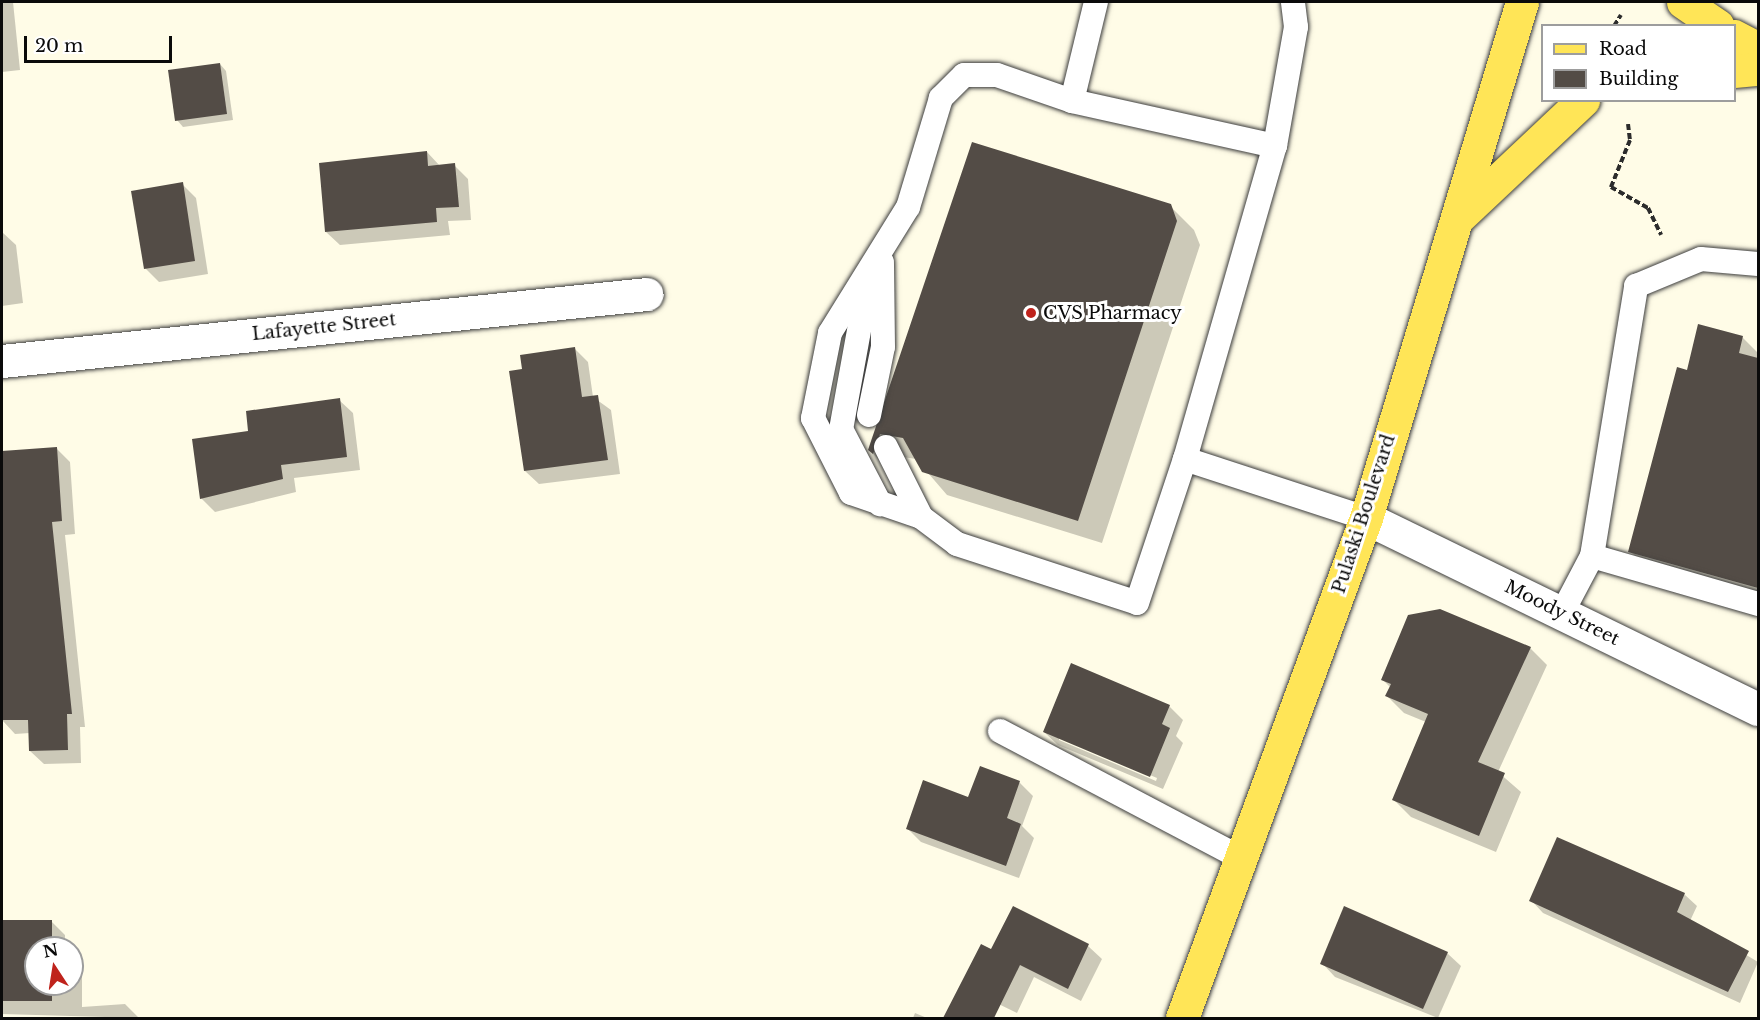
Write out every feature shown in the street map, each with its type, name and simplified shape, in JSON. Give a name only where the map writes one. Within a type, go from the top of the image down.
[{"type":"main road","name":"Pulaski Boulevard","points":[[1182,1018],[1366,518],[1522,2]]},
{"type":"main road","points":[[1683,2],[1715,24]]},
{"type":"main road","points":[[1736,37],[1758,50]]},
{"type":"main road","points":[[1736,71],[1758,69]]},
{"type":"main road","points":[[1455,221],[1541,134],[1581,102]]},
{"type":"street","name":"Lafayette Street","points":[[2,361],[647,294]]},
{"type":"street","name":"Moody Street","points":[[1366,518],[1758,709]]},
{"type":"lane","points":[[1072,101],[1096,2]]},
{"type":"lane","points":[[1275,146],[1072,101],[982,72],[949,85],[908,207],[831,333],[813,418],[851,493],[921,517],[957,544],[1137,603],[1185,459],[1275,146],[1296,27],[1293,2]]},
{"type":"lane","points":[[869,415],[883,347],[876,257]]},
{"type":"lane","points":[[1562,613],[1592,556],[1636,286],[1701,259],[1758,264]]},
{"type":"lane","points":[[886,447],[921,517]]},
{"type":"lane","points":[[1185,459],[1366,518]]},
{"type":"lane","points":[[1592,556],[1758,604]]},
{"type":"lane","points":[[1000,731],[1241,858]]},
{"type":"path","points":[[1615,24],[1621,15]]},
{"type":"path","points":[[1628,124],[1630,140],[1611,187],[1648,208],[1677,269]]},
{"type":"building","points":[[220,63],[227,114],[175,121],[168,70]]},
{"type":"building","name":"CVS Pharmacy","points":[[972,142],[1171,204],[1177,221],[1078,521],[922,472],[903,438],[880,434],[873,454],[868,450]]},
{"type":"building","points":[[427,151],[428,166],[455,163],[459,207],[436,208],[437,222],[325,232],[319,163]]},
{"type":"building","points":[[183,182],[195,261],[144,269],[131,191]]},
{"type":"building","points":[[1698,324],[1743,336],[1739,353],[1758,358],[1758,588],[1628,552],[1677,367],[1687,370]]},
{"type":"building","points":[[575,347],[582,397],[598,395],[608,460],[524,471],[509,371],[522,369],[520,355]]},
{"type":"building","points":[[340,398],[347,457],[281,465],[283,479],[200,499],[192,439],[248,431],[246,411]]},
{"type":"building","points":[[57,447],[62,521],[52,522],[72,714],[67,714],[68,750],[29,751],[28,720],[2,720],[2,451]]},
{"type":"building","points":[[1440,609],[1531,647],[1478,762],[1505,773],[1479,836],[1392,800],[1428,714],[1385,696],[1391,684],[1381,680],[1408,615]]},
{"type":"building","points":[[1071,663],[1170,705],[1162,724],[1170,728],[1150,777],[1043,732]]},
{"type":"building","points":[[980,766],[1020,781],[1007,818],[1021,824],[1006,866],[906,829],[923,780],[968,797]]},
{"type":"building","points":[[1557,837],[1685,893],[1677,912],[1749,951],[1728,992],[1529,901]]},
{"type":"building","points":[[1013,906],[1089,944],[1068,989],[1020,965],[994,1018],[943,1018],[981,944],[991,949]]},
{"type":"building","points":[[1344,906],[1448,952],[1423,1009],[1320,964]]},
{"type":"building","points":[[2,920],[52,920],[52,936],[24,936],[24,996],[52,996],[52,1001],[2,1001]]},
{"type":"place","name":"CVS Pharmacy","points":[[1031,313]]}]
